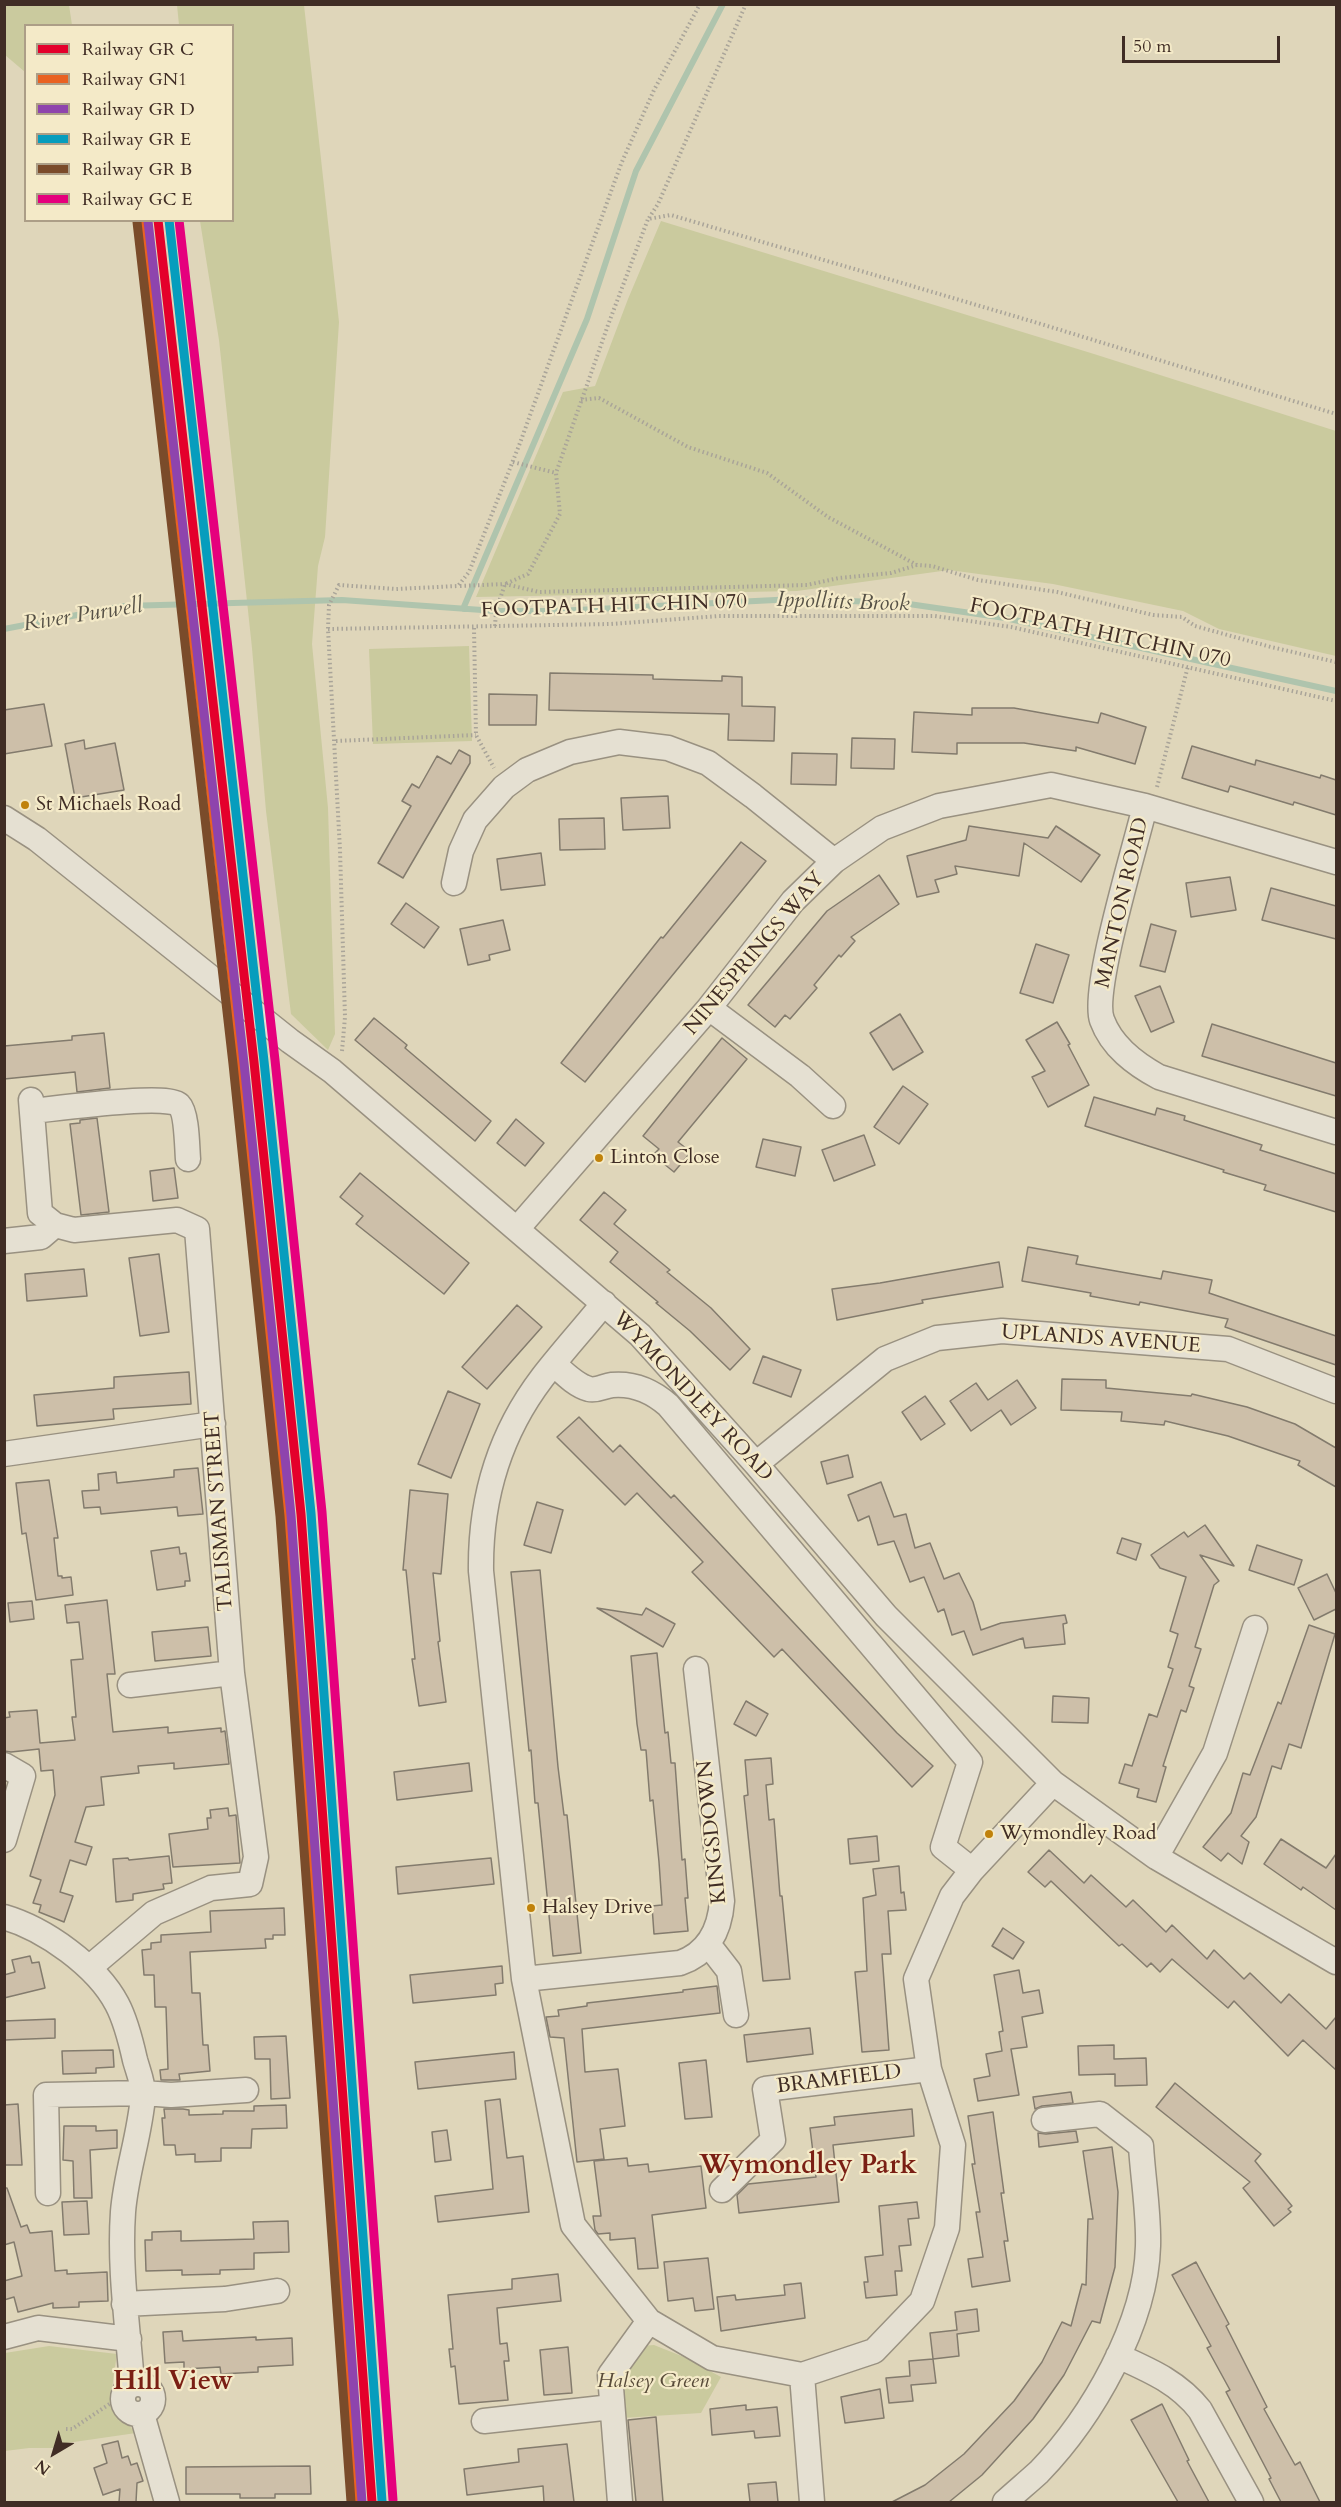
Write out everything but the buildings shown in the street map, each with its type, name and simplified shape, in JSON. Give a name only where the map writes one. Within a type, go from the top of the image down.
[{"type":"street","points":[[454,883],[461,850],[476,820],[504,787],[527,770],[570,752],[619,742],[668,748],[708,762],[834,861]]},
{"type":"street","name":"NINESPRINGS WAY","points":[[517,1229],[710,1008],[794,901],[834,861],[882,828],[939,806],[1051,785],[1148,807],[1336,862]]},
{"type":"street","name":"MANTON ROAD","points":[[1148,807],[1101,983],[1101,1019],[1112,1039],[1124,1054],[1140,1067],[1159,1077],[1336,1132]]},
{"type":"street","name":"WYMONDLEY ROAD","points":[[4,818],[37,839],[290,1041],[332,1071],[640,1335],[756,1464],[886,1616],[1053,1783],[1156,1857],[1336,1962]]},
{"type":"street","points":[[710,1008],[800,1076],[834,1106]]},
{"type":"street","points":[[4,1241],[41,1237],[55,1225],[40,1213],[32,1106],[146,1100],[172,1101],[178,1104],[183,1111],[188,1159]]},
{"type":"street","name":"TALISMAN STREET","points":[[55,1225],[74,1230],[177,1220],[197,1229],[232,1672],[256,1857],[250,1884],[211,1888],[154,1913],[89,1968]]},
{"type":"street","points":[[604,1303],[528,1398],[502,1450],[489,1483],[480,1538],[482,1583],[524,1979],[573,2225],[650,2320],[712,2358],[802,2375],[874,2351],[922,2301],[947,2228],[953,2145],[928,2069],[916,1980],[952,1896],[972,1870],[1053,1783]]},
{"type":"street","name":"UPLANDS AVENUE","points":[[756,1464],[885,1359],[937,1338],[1002,1331],[1228,1349],[1336,1391]]},
{"type":"street","name":"WYMONDLEY ROAD","points":[[554,1364],[574,1382],[591,1390],[609,1386],[636,1386],[658,1396],[668,1405],[970,1762],[943,1847],[972,1870]]},
{"type":"street","points":[[4,1454],[213,1424]]},
{"type":"street","points":[[1156,1857],[1215,1753],[1256,1628]]},
{"type":"street","name":"KINGSDOWN","points":[[696,1670],[722,1901],[718,1928],[708,1944]]},
{"type":"street","points":[[130,1685],[232,1672]]},
{"type":"street","points":[[4,1765],[23,1776],[4,1840]]},
{"type":"street","points":[[4,1917],[54,1940],[89,1968],[117,2004],[132,2045],[143,2093],[123,2211],[124,2304],[129,2339],[127,2390]]},
{"type":"street","points":[[524,1979],[680,1963],[698,1955],[708,1944],[729,1971],[736,2015]]},
{"type":"street","name":"BRAMFIELD","points":[[722,2190],[773,2140],[765,2089],[928,2069]]},
{"type":"street","points":[[48,2193],[46,2095],[143,2093],[171,2096],[246,2090]]},
{"type":"street","points":[[1005,2502],[1039,2471],[1069,2435],[1092,2402],[1118,2356],[1133,2322],[1148,2247],[1141,2146],[1100,2114],[1044,2120]]},
{"type":"street","points":[[124,2304],[225,2299],[277,2291]]},
{"type":"street","points":[[620,2502],[610,2375],[650,2320]]},
{"type":"street","points":[[4,2337],[38,2328],[129,2339]]},
{"type":"street","points":[[1118,2356],[1156,2373],[1190,2397],[1200,2409],[1251,2502]]},
{"type":"street","points":[[802,2375],[812,2502]]},
{"type":"street","points":[[127,2390],[140,2383],[148,2386],[153,2393],[150,2409],[142,2414],[167,2502]]},
{"type":"street","points":[[484,2421],[612,2408]]},
{"type":"path","points":[[458,586],[469,572],[513,462],[621,164],[654,90],[700,4]]},
{"type":"path","points":[[495,626],[496,611],[505,584],[528,574],[560,514],[556,473],[581,400],[648,219],[658,204],[746,4]]},
{"type":"path","points":[[648,219],[671,215],[1042,324],[1336,414]]},
{"type":"path","points":[[581,400],[599,398],[688,447],[766,473],[828,517],[917,565]]},
{"type":"path","points":[[513,462],[524,467],[556,473]]},
{"type":"path","points":[[332,1071],[342,1050],[345,1017],[335,741],[328,629],[329,606],[339,585],[396,589],[505,584],[539,592],[807,585],[839,578],[891,573],[917,565],[932,566],[978,580],[1057,592],[1153,615],[1182,617],[1195,626],[1336,662]]},
{"type":"path","name":"FOOTPATH HITCHIN 070","points":[[328,629],[610,624],[720,616],[935,616],[1011,627],[1336,701]]},
{"type":"path","points":[[474,628],[476,735],[504,787]]},
{"type":"path","points":[[1148,807],[1188,666]]},
{"type":"path","points":[[335,741],[476,735]]},
{"type":"path","points":[[66,2429],[72,2429],[127,2390]]},
{"type":"green space","points":[[4,5],[69,5],[72,24],[24,24],[24,71],[5,55]]},
{"type":"green space","points":[[177,5],[304,5],[339,322],[325,537],[318,566],[312,644],[328,808],[335,1034],[328,1050],[291,1014],[266,811],[252,648],[219,340],[200,222],[234,222],[234,24],[179,24]]},
{"type":"green space","points":[[661,221],[1336,431],[1336,656],[1219,629],[1183,611],[1053,584],[949,570],[797,591],[476,597],[563,392],[595,386]]},
{"type":"green space","points":[[469,646],[472,741],[373,744],[369,649]]},
{"type":"green space","name":"Halsey Green","points":[[654,2345],[684,2357],[721,2377],[701,2413],[622,2418],[616,2403],[624,2363],[641,2346]]},
{"type":"green space","points":[[49,2346],[117,2354],[113,2397],[120,2413],[136,2433],[67,2443],[67,2448],[29,2448],[5,2451],[5,2353]]},
{"type":"waterway","points":[[463,609],[587,319],[636,171],[723,4]]},
{"type":"waterway","name":"Ippollitts Brook","points":[[4,629],[124,606],[342,600],[496,611],[557,611],[795,599],[902,603],[1005,618],[1336,691]]},
{"type":"transit line","points":[[137,222],[233,1064],[280,1516],[351,2502]]},
{"type":"transit line","points":[[148,222],[244,1063],[291,1515],[362,2502]]},
{"type":"transit line","points":[[158,222],[254,1062],[301,1514],[372,2502]]},
{"type":"transit line","points":[[169,222],[264,1061],[311,1513],[382,2501]]},
{"type":"transit line","points":[[179,222],[275,1060],[322,1512],[393,2500]]},
{"type":"rail line","name":"GN1","points":[[145,222],[230,961],[285,1496],[357,2502]]},
{"type":"place","name":"St Michaels Road","points":[[25,805]]},
{"type":"place","name":"Linton Close","points":[[599,1158]]},
{"type":"place","name":"Wymondley Road","points":[[989,1834]]},
{"type":"place","name":"Halsey Drive","points":[[531,1908]]},
{"type":"district","name":"Wymondley Park","points":[[808,2167]]},
{"type":"district","name":"Hill View","points":[[173,2383]]},
{"type":"water label","name":"River Purwell","points":[[83,616]]}]
